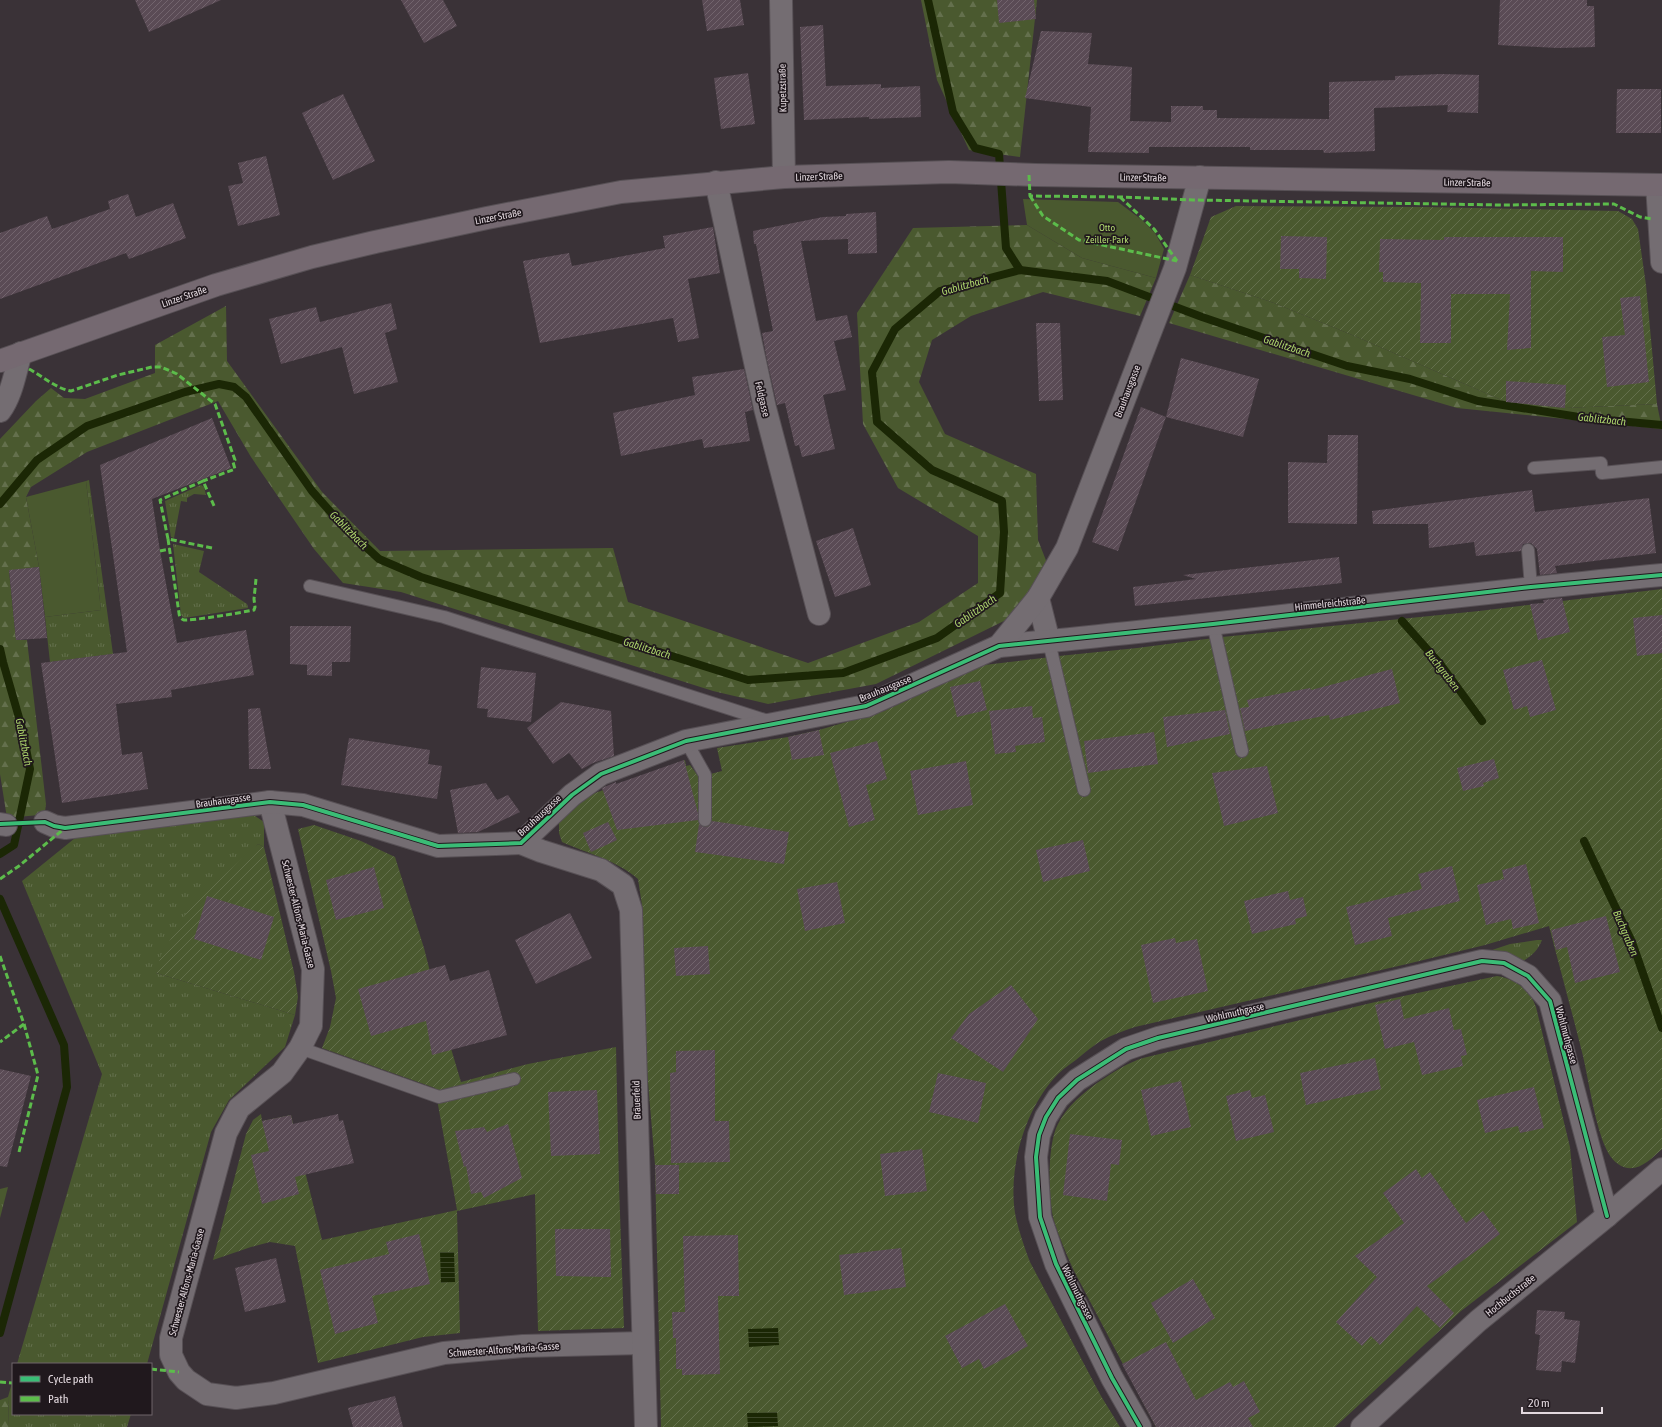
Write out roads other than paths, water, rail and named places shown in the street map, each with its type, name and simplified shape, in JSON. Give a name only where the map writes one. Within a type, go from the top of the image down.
[{"type":"main road","name":"Linzer Straße","points":[[0,361],[216,285],[305,259],[375,242],[487,218],[621,192],[716,182],[784,177],[949,172],[1015,175],[1660,185]]},
{"type":"street","name":"Kupetzstraße","points":[[781,0],[784,177]]},
{"type":"street","name":"Brauhausgasse","points":[[44,822],[54,826],[72,827],[270,802],[303,805],[438,846],[521,843],[572,795],[601,774],[686,741],[866,706],[999,646],[1038,598],[1067,548],[1175,268],[1200,177]]},
{"type":"street","name":"Feldgasse","points":[[716,182],[765,408],[819,614]]},
{"type":"street","points":[[1660,185],[1662,262]]},
{"type":"street","points":[[0,411],[10,391],[21,353]]},
{"type":"street","name":"Himmelreichstraße","points":[[999,646],[1213,624],[1531,587],[1662,575]]},
{"type":"street","points":[[1038,598],[1049,642]]},
{"type":"street","name":"Schwester-Alfons-Maria-Gasse","points":[[270,802],[313,969],[311,1026],[300,1048],[282,1073],[238,1108],[226,1133],[171,1338],[171,1355],[179,1372],[186,1380],[207,1394],[236,1398],[274,1393],[444,1354],[524,1346],[643,1344]]},
{"type":"street","name":"Bräuerfeld","points":[[521,843],[601,870],[623,885],[631,910],[646,1427]]},
{"type":"street","name":"Wohlmuthgasse","points":[[1140,1427],[1112,1378],[1056,1264],[1040,1217],[1036,1156],[1039,1135],[1046,1117],[1058,1098],[1076,1080],[1126,1050],[1158,1038],[1482,961],[1504,963],[1528,976],[1550,1001],[1607,1216]]},
{"type":"street","name":"Hochbuchstraße","points":[[1362,1427],[1478,1321],[1607,1216],[1662,1169]]},
{"type":"lane","points":[[1534,468],[1600,463],[1602,473],[1662,467]]},
{"type":"lane","points":[[1528,550],[1531,587]]},
{"type":"lane","points":[[310,586],[444,617],[776,723]]},
{"type":"lane","points":[[1213,624],[1242,751]]},
{"type":"lane","points":[[1049,642],[1084,790]]},
{"type":"lane","points":[[686,741],[705,775],[706,820]]},
{"type":"lane","points":[[300,1048],[439,1097],[514,1079]]},
{"type":"waterway","points":[[928,0],[953,112],[975,148],[999,154],[1006,248],[1020,270]]},
{"type":"waterway","name":"Gablitzbach","points":[[0,504],[37,460],[87,426],[185,392],[219,384],[234,387],[246,397],[312,491],[343,526],[379,559],[421,577],[748,680],[843,673],[937,638],[1000,593],[1004,532],[1002,501],[932,470],[877,422],[872,372],[895,329],[940,291],[1020,270],[1107,281],[1202,317],[1347,366],[1410,379],[1478,401],[1585,418],[1662,425]]},
{"type":"waterway","name":"Buchgraben","points":[[1402,621],[1441,665],[1482,721]]},
{"type":"waterway","name":"Gablitzbach","points":[[0,649],[22,728],[30,769],[14,845],[0,854]]},
{"type":"waterway","name":"Buchgraben","points":[[1584,841],[1632,942],[1662,1028]]},
{"type":"waterway","points":[[0,899],[64,1045],[67,1087],[0,1333]]},
{"type":"park label","name":"Otto Zeiller-Park","points":[[1107,232]]}]
